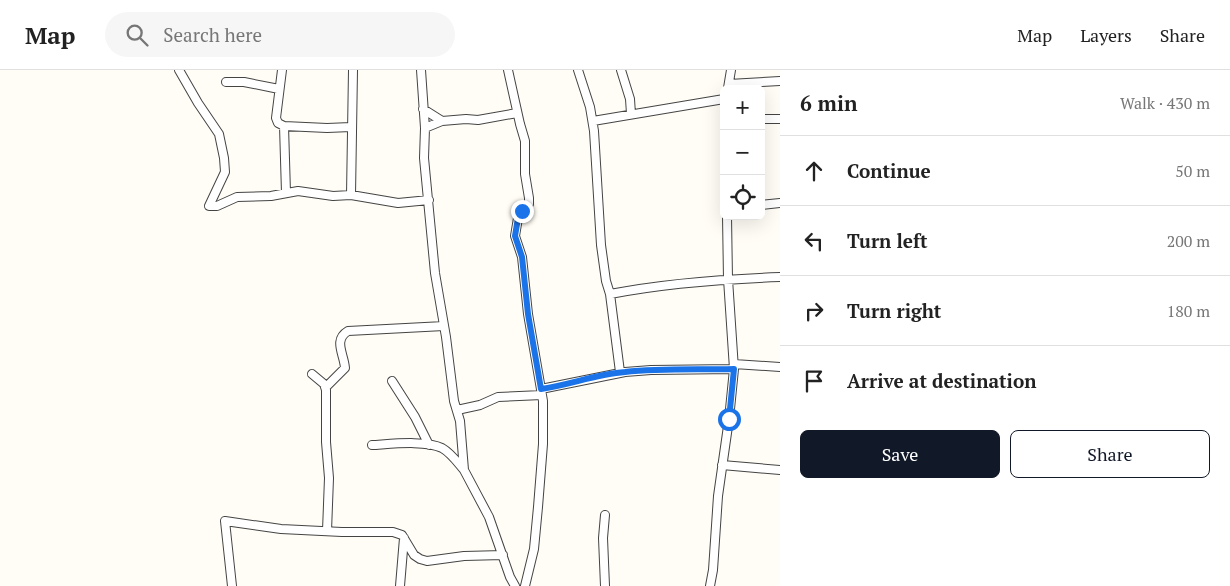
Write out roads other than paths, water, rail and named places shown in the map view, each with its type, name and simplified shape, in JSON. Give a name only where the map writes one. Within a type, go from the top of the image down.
[{"type":"street","points":[[179,70],[198,103],[216,128],[221,142],[225,172],[209,206],[217,206],[237,197],[271,196],[298,191],[333,196],[351,195],[398,203],[428,200]]},
{"type":"street","points":[[282,70],[276,118],[278,123],[284,126],[351,127]]},
{"type":"street","points":[[351,195],[353,70]]},
{"type":"street","points":[[420,70],[425,128],[424,158],[435,273],[451,380],[460,421],[464,470]]},
{"type":"street","points":[[508,70],[525,140],[524,174],[529,204],[518,218],[515,236],[522,257],[528,314],[541,392],[543,444],[534,549],[525,586]]},
{"type":"street","points":[[578,70],[593,121],[601,245],[610,294],[620,372]]},
{"type":"street","points":[[621,70],[630,99],[631,114]]},
{"type":"street","points":[[728,85],[731,70]]},
{"type":"street","points":[[745,85],[780,81]]},
{"type":"street","points":[[226,82],[244,82],[279,89]]},
{"type":"street","points":[[593,121],[720,99]]},
{"type":"street","points":[[424,108],[442,122]]},
{"type":"street","points":[[425,128],[442,122],[466,119],[478,120],[518,113]]},
{"type":"street","points":[[765,119],[780,119]]},
{"type":"street","points":[[284,126],[286,193]]},
{"type":"street","points":[[765,205],[780,203]]},
{"type":"street","points":[[710,586],[734,366],[728,279],[728,220]]},
{"type":"street","points":[[610,294],[668,284],[780,277]]},
{"type":"street","points":[[327,531],[326,387],[345,368],[339,342],[343,334],[348,331],[444,326]]},
{"type":"street","points":[[457,410],[480,405],[498,396],[524,397],[620,372],[734,366],[780,366]]},
{"type":"street","points":[[312,374],[326,387]]},
{"type":"street","points":[[392,381],[415,417],[429,445]]},
{"type":"street","points":[[372,445],[429,445],[446,451],[464,470],[489,517],[510,577],[515,586]]},
{"type":"street","points":[[722,464],[780,470]]},
{"type":"street","points":[[606,514],[604,548],[606,586]]},
{"type":"street","points":[[232,586],[225,521],[281,529],[393,532],[402,535],[414,555],[420,560],[427,561],[464,556],[503,555]]},
{"type":"street","points":[[400,586],[404,538]]}]
